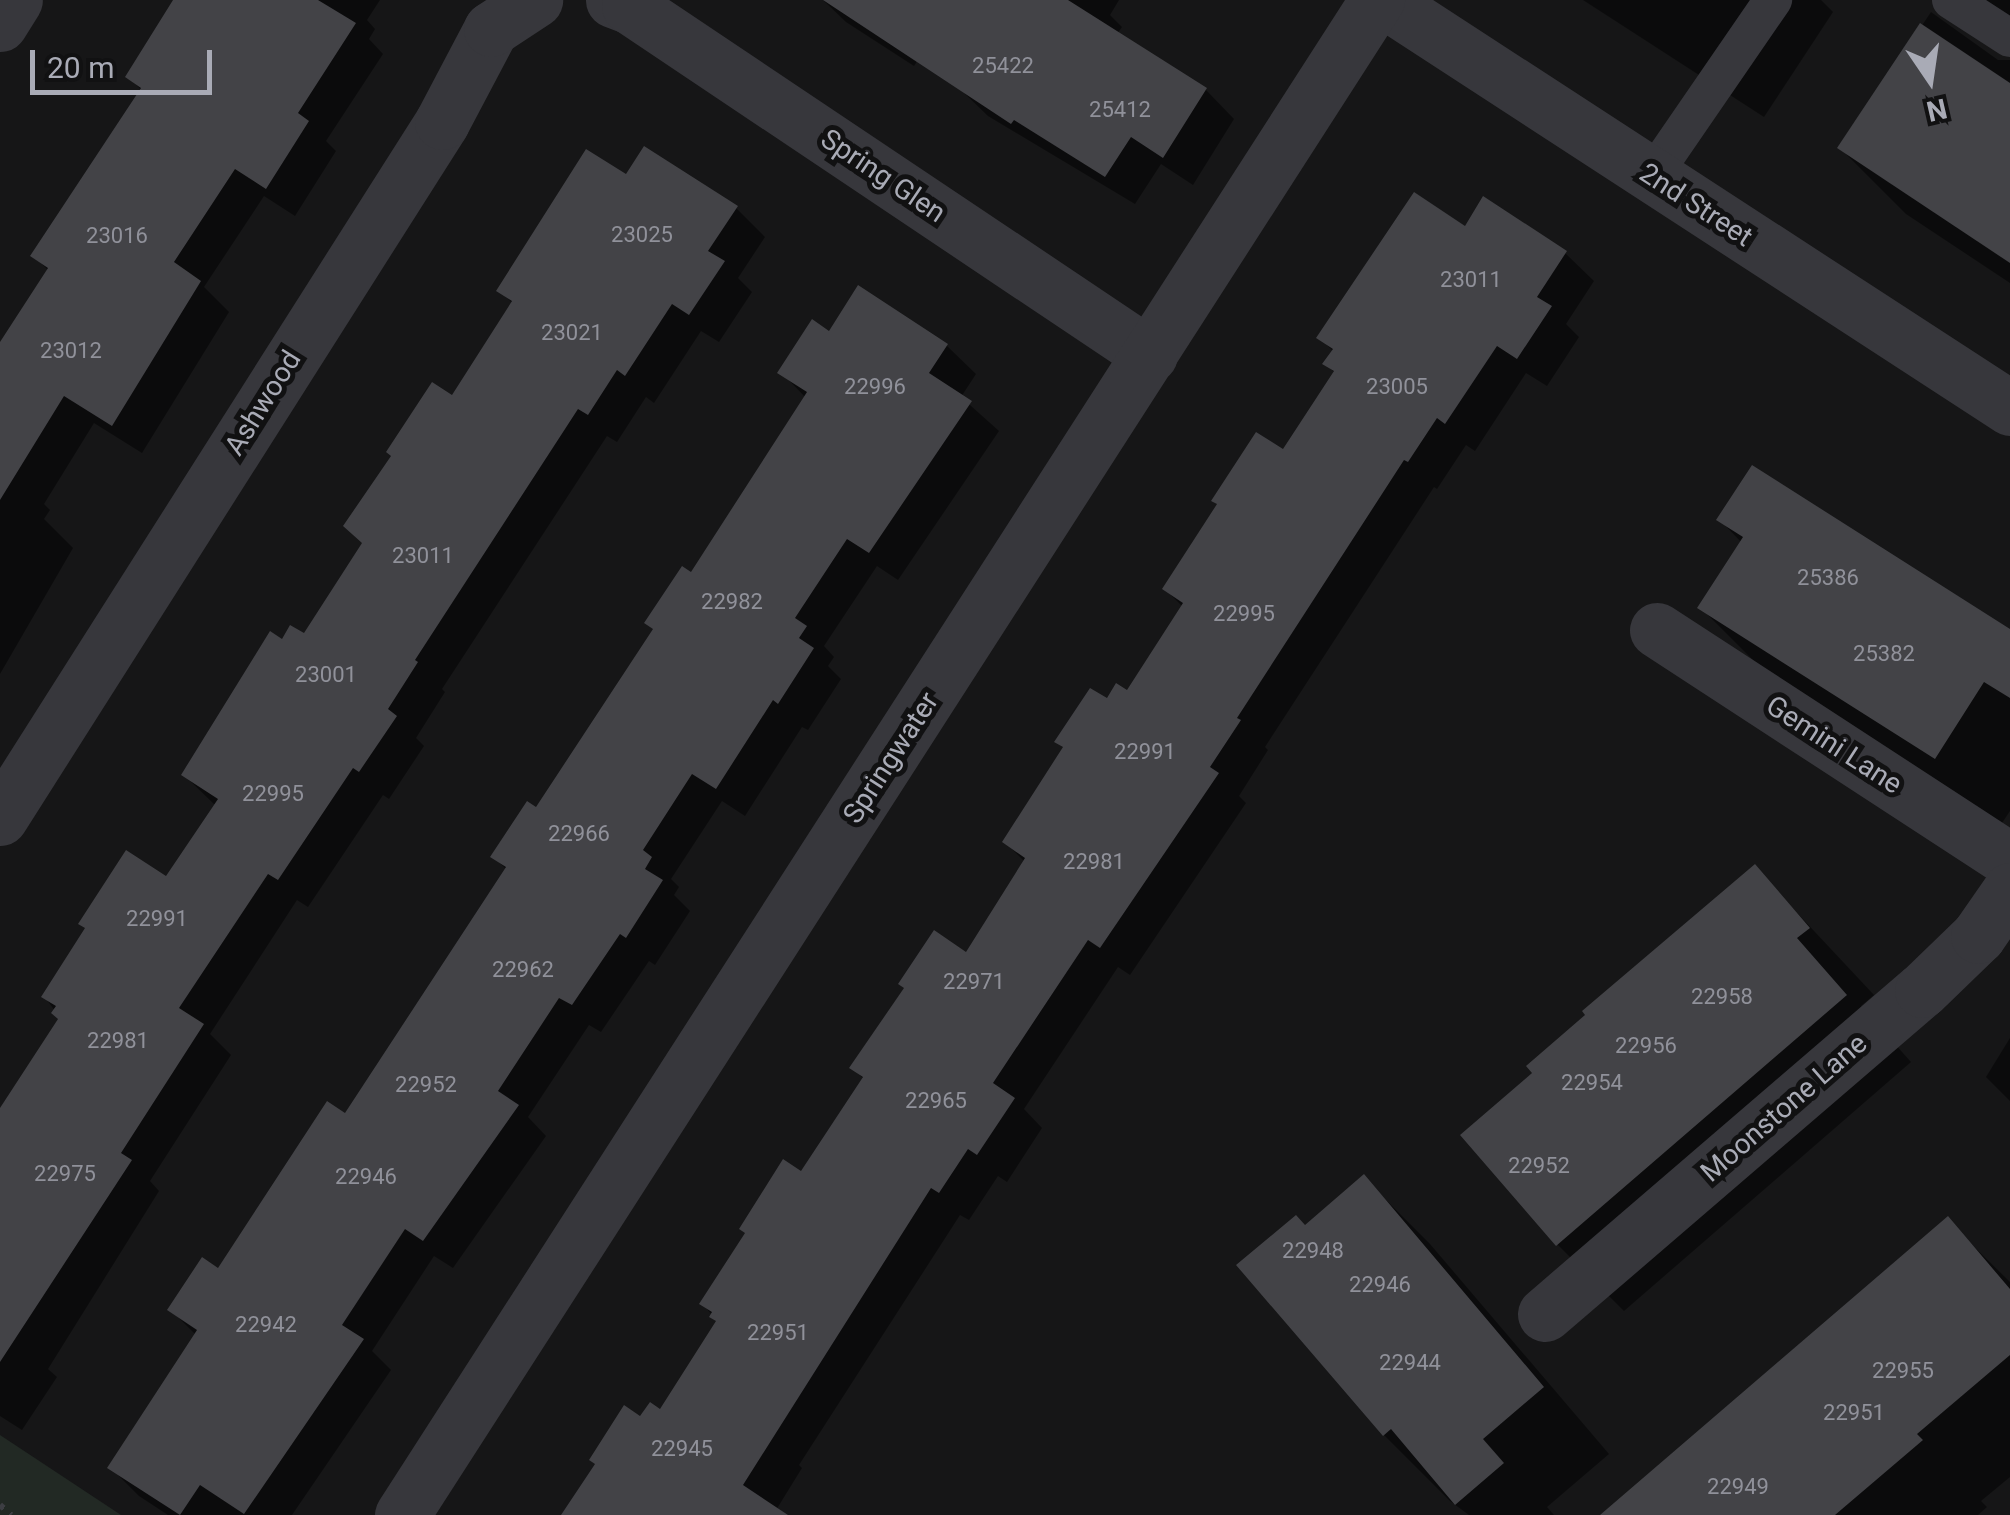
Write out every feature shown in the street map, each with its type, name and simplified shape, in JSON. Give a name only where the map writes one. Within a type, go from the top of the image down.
[{"type":"street","points":[[0,24],[15,0]]},
{"type":"street","name":"Ashwood","points":[[0,818],[442,122],[491,29],[535,0]]},
{"type":"street","name":"Spring Glen","points":[[613,0],[629,6],[1150,355]]},
{"type":"street","name":"Springwater","points":[[402,1515],[1380,0]]},
{"type":"street","name":"2nd Street","points":[[1380,0],[2010,408]]},
{"type":"street","name":"Gemini Lane","points":[[1657,630],[2010,860]]},
{"type":"street","name":"Moonstone Lane","points":[[1545,1314],[1922,990],[1978,936],[2010,890]]},
{"type":"lane","points":[[1652,176],[1772,0]]},
{"type":"lane","points":[[1951,0],[2010,38]]},
{"type":"path","points":[[0,1504],[12,1515]]},
{"type":"shaded area","points":[[0,1435],[121,1515],[0,1515]]},
{"type":"building","points":[[173,0],[318,0],[356,23],[298,113],[309,121],[266,189],[235,169],[174,262],[201,281],[112,426],[64,396],[0,500],[0,342],[48,268],[30,256],[141,88],[125,77]]},
{"type":"building","points":[[823,0],[1068,0],[1207,88],[1163,158],[1131,137],[1105,177],[1014,120],[1011,124]]},
{"type":"building","points":[[1920,23],[2010,83],[2010,263],[1837,148]]},
{"type":"building","points":[[644,146],[738,206],[708,251],[725,261],[689,315],[672,304],[625,376],[617,370],[588,415],[578,409],[415,660],[418,662],[388,709],[397,716],[359,772],[353,768],[278,880],[268,874],[179,1008],[204,1024],[121,1153],[132,1160],[0,1362],[0,1108],[58,1019],[51,1013],[56,1006],[41,997],[85,928],[78,924],[126,850],[166,876],[218,799],[181,775],[270,631],[282,639],[290,625],[304,633],[362,543],[343,526],[391,456],[386,452],[432,382],[452,395],[512,301],[496,291],[586,149],[626,174]]},
{"type":"building","points":[[1414,192],[1465,226],[1483,196],[1567,251],[1537,297],[1552,306],[1517,359],[1497,346],[1445,424],[1437,418],[1408,462],[1404,460],[1237,718],[1241,720],[1210,767],[1219,773],[1100,948],[1088,940],[993,1083],[1015,1098],[977,1155],[968,1149],[939,1193],[931,1188],[743,1485],[788,1515],[561,1515],[595,1464],[589,1460],[624,1405],[640,1416],[650,1402],[660,1409],[716,1321],[709,1317],[712,1312],[699,1304],[745,1233],[739,1229],[783,1159],[801,1171],[863,1077],[849,1068],[904,988],[898,984],[934,930],[966,952],[1025,858],[1002,842],[1063,747],[1054,742],[1090,688],[1107,698],[1116,683],[1127,690],[1183,603],[1162,589],[1217,504],[1211,501],[1256,432],[1283,449],[1334,371],[1322,364],[1333,349],[1316,338]]},
{"type":"building","points":[[858,285],[948,344],[929,373],[972,401],[869,553],[847,539],[795,618],[807,626],[799,638],[814,648],[778,704],[773,700],[716,789],[692,774],[643,850],[652,857],[645,869],[663,880],[626,938],[620,934],[572,1005],[559,998],[498,1091],[519,1105],[423,1241],[405,1229],[342,1325],[364,1339],[244,1514],[200,1485],[180,1515],[107,1468],[197,1330],[167,1310],[202,1257],[218,1268],[327,1101],[345,1113],[506,867],[490,857],[527,801],[536,807],[653,629],[644,623],[682,566],[691,572],[807,392],[777,373],[812,319],[829,331]]},
{"type":"building","points":[[1752,465],[2010,629],[2010,698],[1984,682],[1935,759],[1697,608],[1743,537],[1716,520]]},
{"type":"building","points":[[1755,864],[1810,928],[1797,938],[1847,995],[1556,1246],[1460,1135],[1532,1073],[1526,1066],[1585,1015],[1582,1011]]},
{"type":"building","points":[[1364,1174],[1544,1387],[1483,1439],[1504,1463],[1455,1505],[1391,1429],[1383,1436],[1236,1265],[1296,1215],[1305,1225]]},
{"type":"building","points":[[1948,1216],[2010,1289],[2010,1355],[1917,1434],[1923,1440],[1835,1515],[1600,1515]]}]
